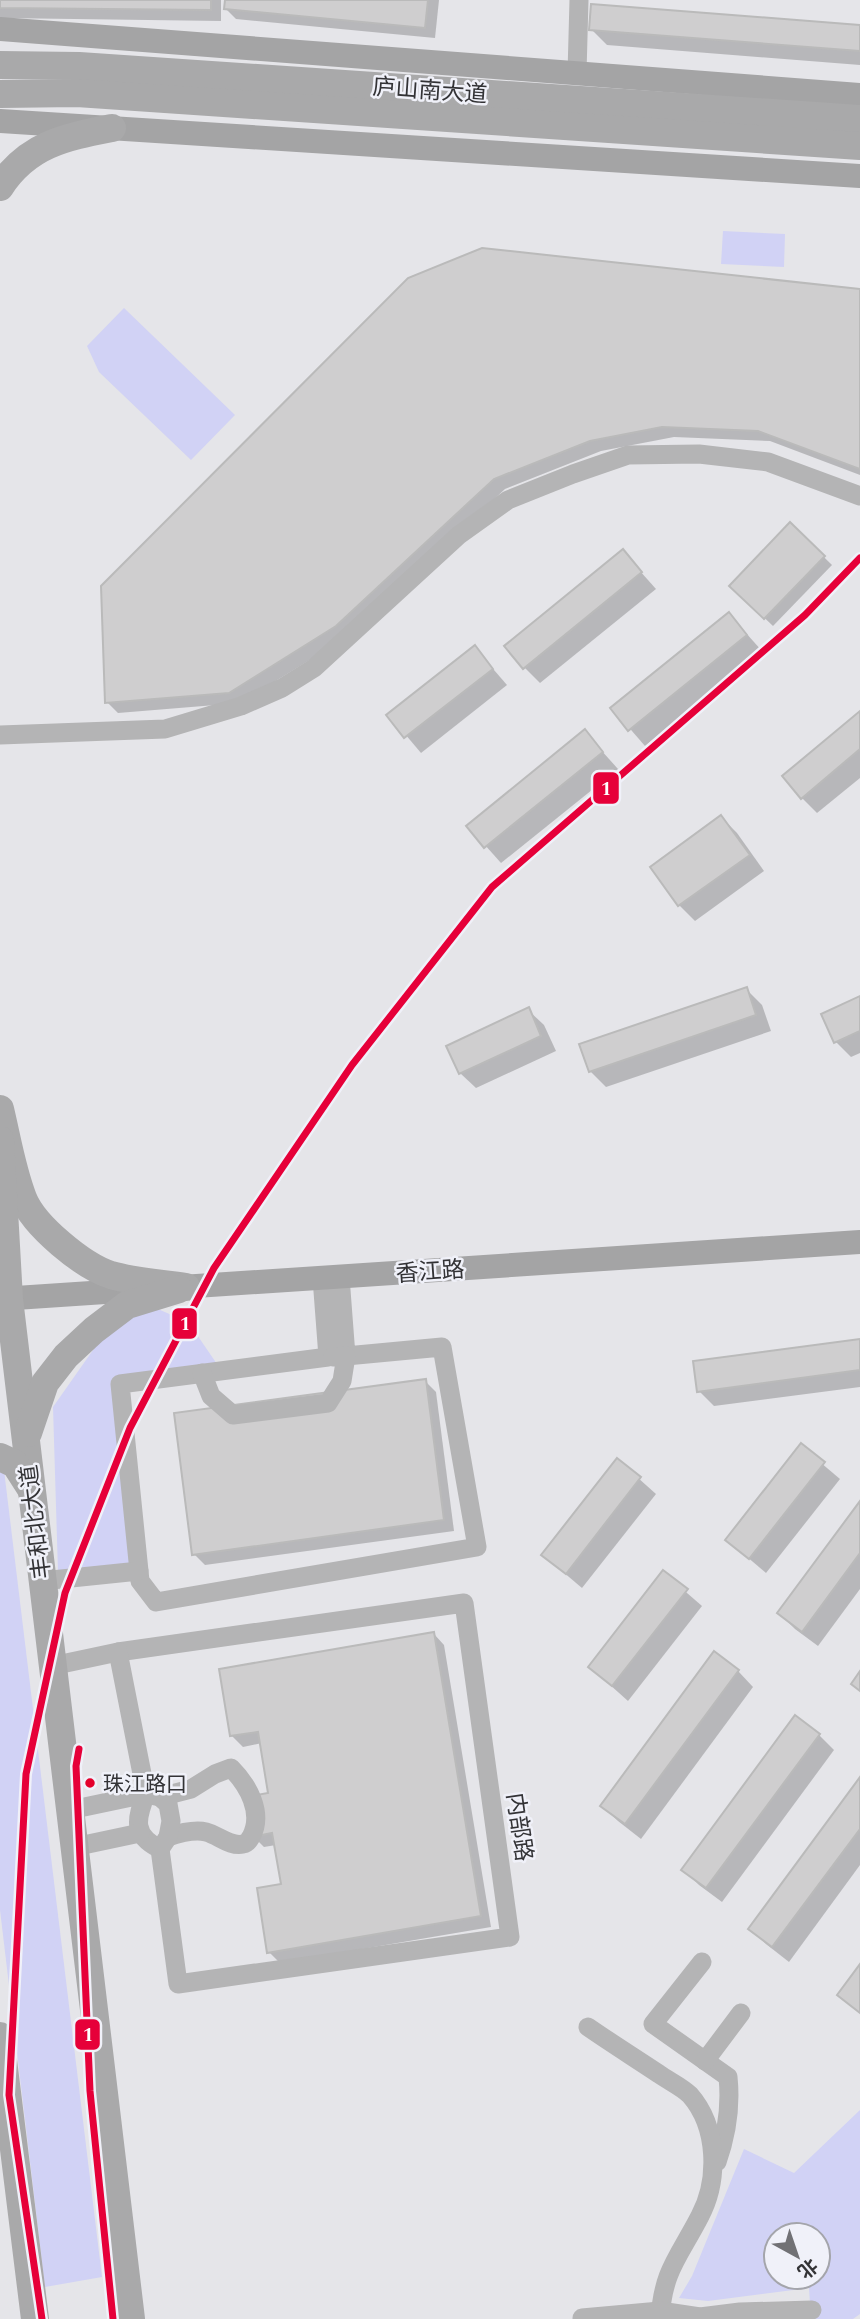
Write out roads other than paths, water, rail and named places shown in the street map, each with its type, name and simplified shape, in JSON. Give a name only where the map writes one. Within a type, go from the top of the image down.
[{"type":"highway","name":"庐山南大道","points":[[0,65],[79,66],[860,119]]},
{"type":"highway","name":"庐山南大道","points":[[0,94],[77,93],[860,146]]},
{"type":"highway","points":[[0,187],[31,154],[58,139],[112,128]]},
{"type":"highway","points":[[0,1109],[23,1200],[56,1239],[79,1259],[111,1275],[186,1287]]},
{"type":"highway","name":"丰和北大道","points":[[0,1140],[4,1299],[25,1439],[131,2319]]},
{"type":"highway","points":[[25,1439],[45,1383],[66,1356],[127,1305],[186,1287]]},
{"type":"highway","points":[[0,1457],[15,1464],[31,1489]]},
{"type":"highway","points":[[0,2036],[33,2313]]},
{"type":"highway","points":[[114,2319],[125,2271]]},
{"type":"highway","points":[[125,2271],[141,2319]]},
{"type":"main road","points":[[0,29],[860,95]]},
{"type":"main road","points":[[0,121],[860,176]]},
{"type":"main road","name":"香江路","points":[[4,1299],[860,1242]]},
{"type":"street","points":[[577,73],[579,0]]},
{"type":"street","points":[[0,735],[165,729],[251,702],[282,688],[314,668],[459,535],[508,500],[628,455],[699,454],[768,462],[860,496]]},
{"type":"street","points":[[202,1373],[211,1396],[233,1415],[328,1403],[342,1381],[337,1357],[331,1277]]},
{"type":"street","points":[[442,1347],[477,1547],[156,1602],[139,1576],[120,1384],[337,1357],[442,1347]]},
{"type":"street","points":[[43,1586],[139,1576]]},
{"type":"street","name":"内部路","points":[[52,1666],[118,1652],[464,1603],[510,1937],[178,1984],[164,1843]]},
{"type":"street","points":[[118,1652],[153,1796],[167,1804],[171,1821],[164,1843]]},
{"type":"street","points":[[70,1811],[191,1789],[215,1773],[231,1768],[246,1784],[256,1813],[255,1829],[243,1844],[233,1843],[205,1831],[185,1832],[164,1843],[149,1843],[140,1833],[138,1816],[153,1796]]},
{"type":"street","points":[[74,1847],[140,1833]]},
{"type":"street","points":[[660,2315],[669,2269],[701,2214],[725,2140],[730,2097],[727,2077],[653,2024],[702,1962]]},
{"type":"street","points":[[705,2061],[741,2013]]},
{"type":"street","points":[[587,2027],[689,2094],[705,2118],[713,2148],[710,2183]]},
{"type":"street","points":[[582,2318],[660,2315],[700,2317],[740,2312],[812,2310]]},
{"type":"place","name":"珠江路口","points":[[90,1783]]}]
